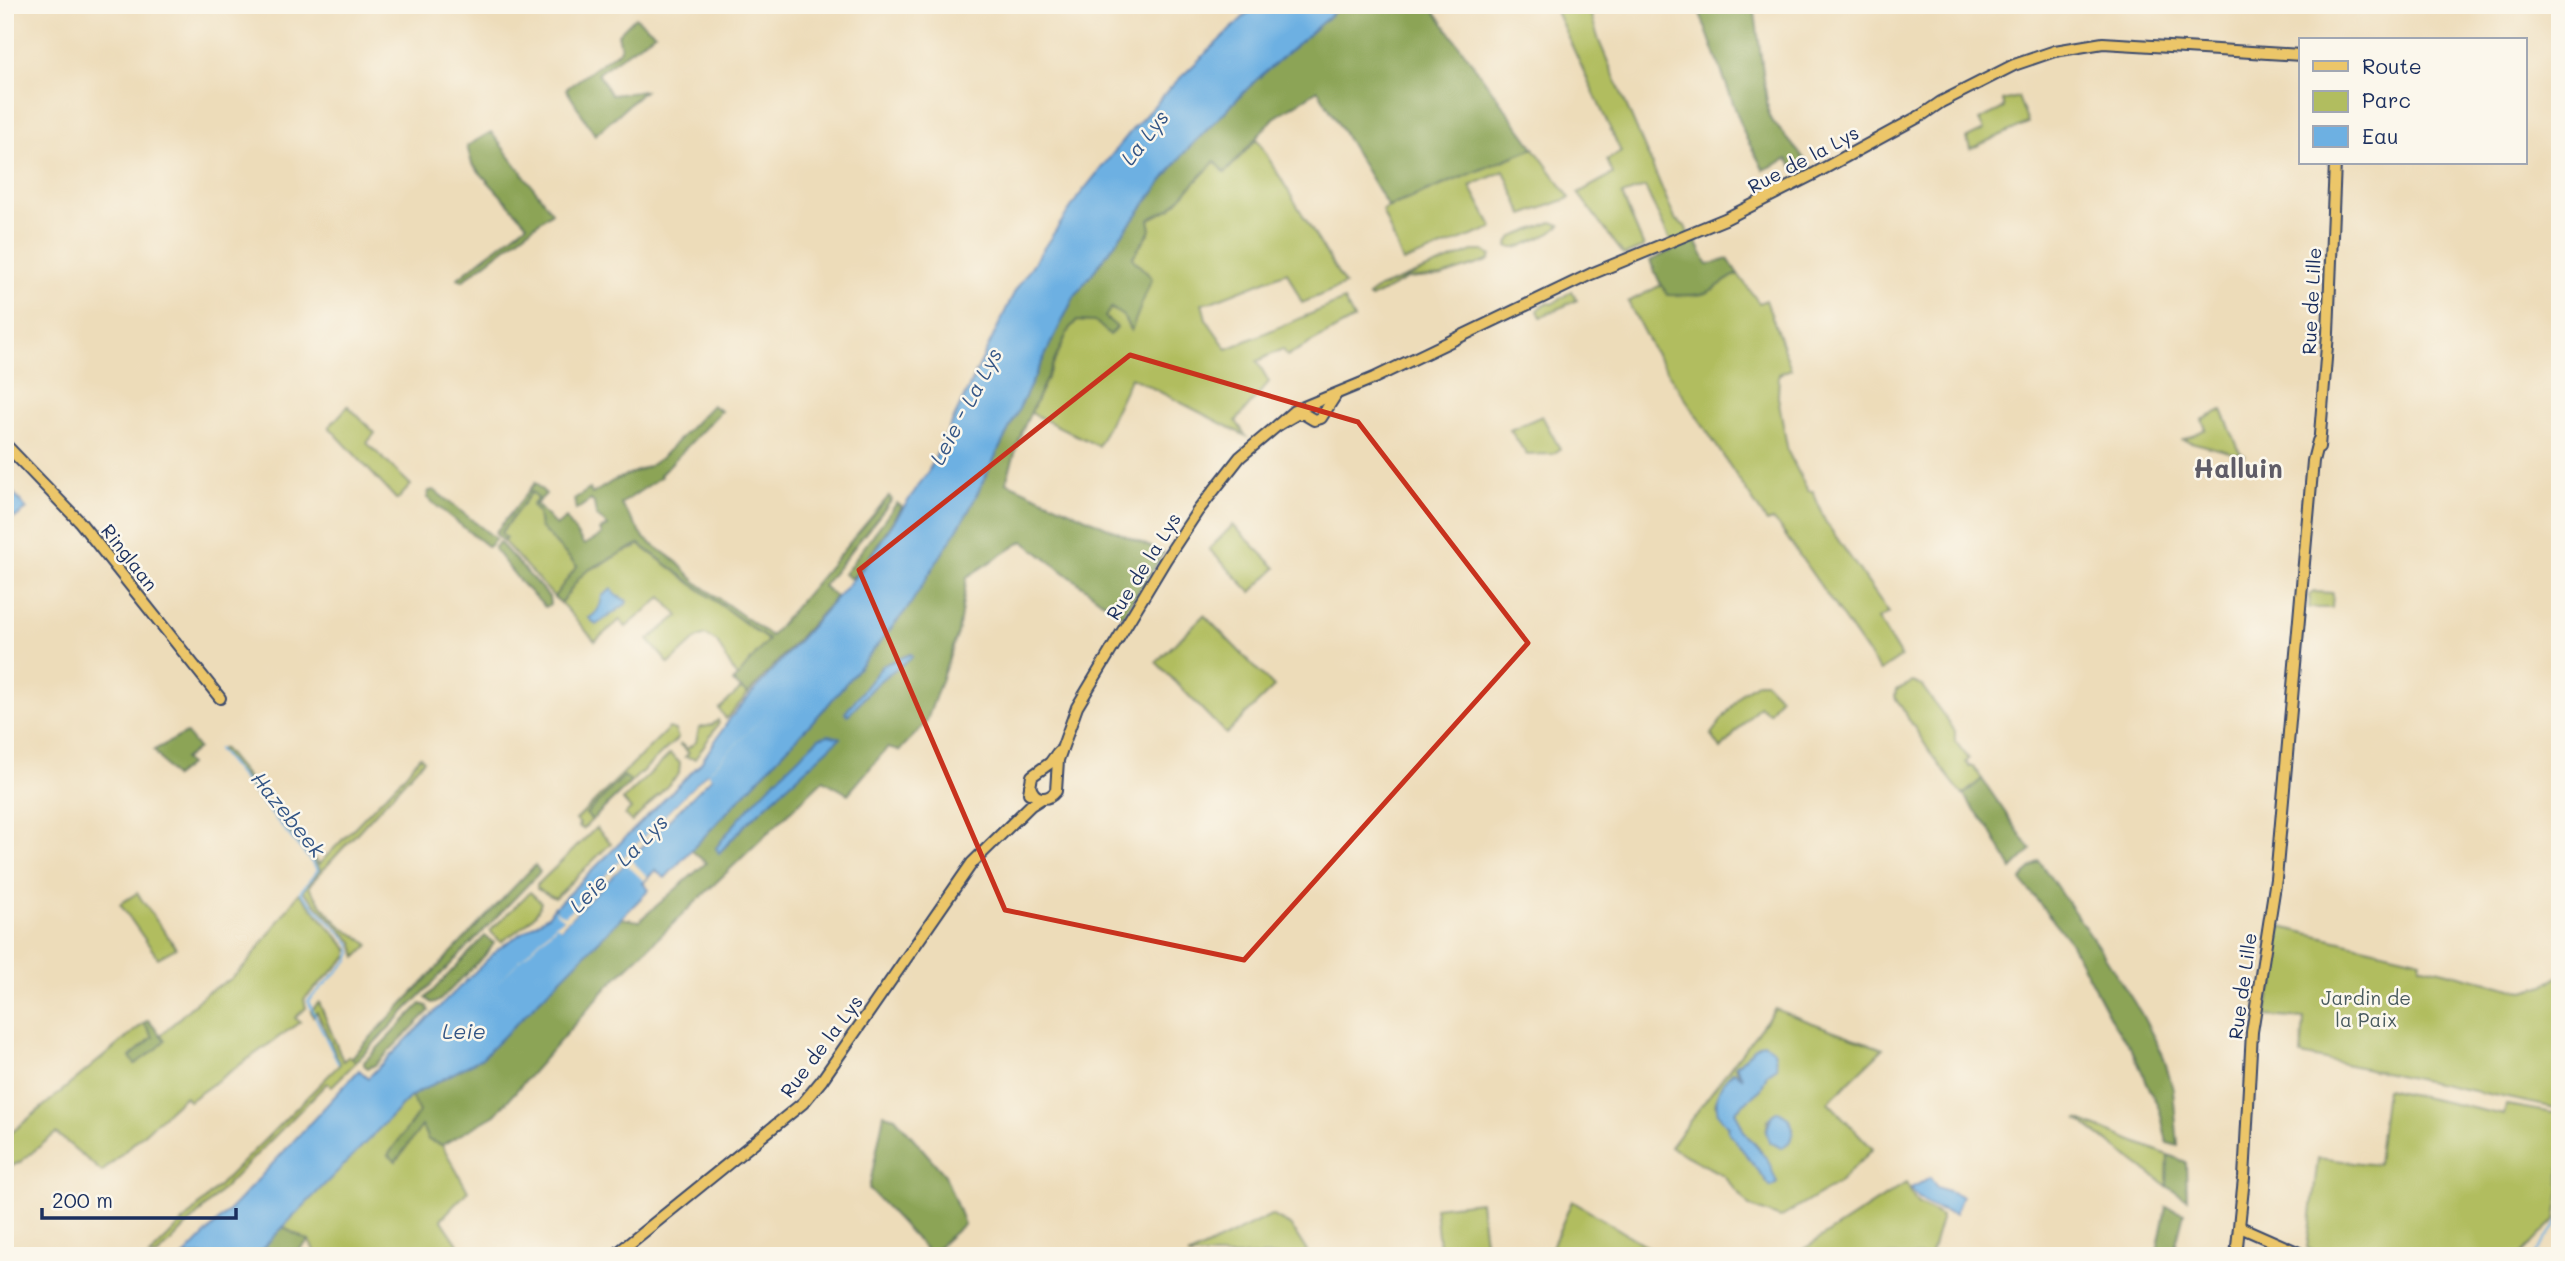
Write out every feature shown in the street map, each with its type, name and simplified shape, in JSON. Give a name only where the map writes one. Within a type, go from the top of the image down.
[{"type":"main road","name":"Rue de la Lys","points":[[1057,780],[1057,766],[1077,707],[1182,534],[1236,461],[1290,413],[1338,394],[1591,274],[1725,219],[1823,170],[1941,102],[2034,57],[2081,45],[2103,43],[2299,55]]},
{"type":"main road","name":"Rue de Lille","points":[[2239,1256],[2256,1043],[2281,880],[2290,763],[2290,722],[2318,468],[2328,333],[2335,164]]},
{"type":"main road","name":"Rue de la Lys","points":[[1325,412],[1338,394]]},
{"type":"main road","points":[[1314,403],[1322,405],[1325,412],[1320,419],[1310,417],[1308,410],[1314,403]]},
{"type":"main road","name":"Rue de la Lys","points":[[1279,425],[1297,414],[1310,417]]},
{"type":"main road","name":"Ringlaan","points":[[5,444],[79,521],[220,698]]},
{"type":"main road","name":"Rue de la Lys","points":[[1038,771],[1052,760],[1064,744]]},
{"type":"main road","points":[[1038,771],[1049,771],[1057,780],[1058,788],[1054,794],[1042,799],[1033,794],[1031,777],[1038,771]]},
{"type":"main road","name":"Rue de la Lys","points":[[1016,820],[1026,802],[1030,786]]},
{"type":"main road","name":"Rue de la Lys","points":[[614,1256],[803,1103],[822,1080],[972,863],[1042,799]]},
{"type":"main road","points":[[2243,1228],[2306,1256]]},
{"type":"highlighted area","points":[[1130,355],[1358,422],[1528,643],[1244,960],[1005,910],[859,570]]},
{"type":"green space","points":[[1342,5],[1430,5],[1534,148],[1388,207],[1318,90],[1274,118],[1225,173],[1215,161],[1171,208],[1149,219],[1151,230],[1132,258],[1152,278],[1131,331],[1123,316],[1111,308],[1105,317],[1117,327],[1110,335],[1096,322],[1076,321],[1069,329],[1022,431],[1006,482],[1164,553],[1122,616],[1023,541],[967,577],[958,633],[926,723],[899,751],[887,748],[848,794],[823,780],[608,986],[495,1115],[442,1145],[428,1140],[422,1126],[396,1161],[388,1155],[419,1112],[411,1096],[482,1058],[621,918],[639,921],[706,863],[691,850],[827,706],[968,512],[1074,297],[1184,153],[1255,81]],"holes":[[[910,654],[912,657],[883,677],[858,704],[845,713],[883,665]],[[840,737],[746,824],[724,848],[716,848],[757,801]]]},
{"type":"green space","points":[[1553,5],[1588,5],[1599,41],[1675,219],[1685,226],[1691,241],[1674,249],[1645,187],[1622,195],[1644,247],[1624,255],[1578,193],[1613,174],[1607,160],[1621,152]]},
{"type":"green space","points":[[1697,5],[1754,5],[1769,117],[1813,169],[1799,174],[1787,159],[1764,170],[1746,138]]},
{"type":"green space","points":[[635,17],[655,33],[598,73],[611,95],[644,91],[595,135],[566,89],[621,49],[618,34]]},
{"type":"green space","points":[[2018,97],[2028,123],[1970,149],[1967,138],[1984,130],[1979,120],[2004,108],[2002,101]]},
{"type":"green space","points":[[491,132],[552,212],[462,281],[458,278],[527,224],[472,164],[467,146]]},
{"type":"green space","points":[[1257,139],[1345,285],[1302,303],[1287,272],[1211,302],[1202,303],[1206,319],[1227,349],[1344,300],[1354,319],[1287,356],[1283,349],[1257,361],[1269,382],[1236,421],[1246,436],[1131,377],[1098,446],[1031,413],[1069,329],[1076,321],[1096,321],[1110,308],[1123,316],[1130,330],[1132,258],[1151,230],[1149,219],[1171,208],[1216,160],[1226,172]]},
{"type":"green space","points":[[1534,148],[1570,198],[1523,215],[1504,171],[1470,186],[1493,228],[1403,262],[1382,210]]},
{"type":"green space","points":[[1552,222],[1560,225],[1551,233],[1517,248],[1508,246],[1513,237]]},
{"type":"green space","points":[[1695,239],[1708,265],[1728,259],[1738,274],[1704,294],[1668,295],[1650,261]]},
{"type":"green space","points":[[1473,251],[1484,251],[1491,256],[1488,261],[1442,276],[1407,279],[1371,298],[1368,296],[1379,288]]},
{"type":"green space","points":[[1738,274],[1759,303],[1766,300],[1791,369],[1779,374],[1778,397],[1788,452],[1808,491],[1813,491],[1825,521],[1889,613],[1878,619],[1901,657],[1880,671],[1781,529],[1772,520],[1767,522],[1653,350],[1628,302],[1661,285],[1668,295],[1708,292],[1722,281]]},
{"type":"green space","points":[[1572,291],[1577,300],[1541,317],[1538,311],[1540,307],[1552,304]]},
{"type":"green space","points":[[712,405],[721,411],[661,477],[621,504],[645,539],[677,562],[696,582],[771,636],[889,496],[892,500],[823,586],[836,597],[748,694],[733,682],[768,640],[639,544],[588,570],[561,603],[554,597],[577,566],[540,527],[538,513],[532,505],[538,498],[532,492],[501,533],[506,538],[503,541],[495,533],[535,483],[546,494],[536,504],[556,526],[566,518],[584,545],[602,535],[600,530],[608,526],[596,515],[594,503],[591,500],[576,510],[574,499],[590,489],[592,494],[613,481],[649,466],[662,457]]},
{"type":"green space","points":[[348,406],[375,433],[367,443],[411,485],[397,500],[329,427]]},
{"type":"green space","points":[[2222,410],[2240,452],[2245,456],[2183,440],[2206,429],[2202,420]]},
{"type":"green space","points":[[1542,416],[1560,449],[1553,454],[1527,455],[1510,430]]},
{"type":"green space","points":[[434,490],[496,539],[488,547],[427,498],[429,491]]},
{"type":"green space","points":[[532,492],[538,498],[532,505],[538,513],[540,527],[577,566],[554,597],[503,541],[506,538],[500,533]]},
{"type":"green space","points":[[897,503],[902,507],[861,569],[851,579],[844,574]]},
{"type":"green space","points":[[1233,525],[1276,568],[1251,592],[1209,549]]},
{"type":"green space","points":[[499,542],[549,597],[550,604],[545,607],[522,584],[494,549]]},
{"type":"green space","points":[[638,544],[769,641],[737,678],[717,642],[705,635],[696,639],[669,664],[648,640],[678,616],[662,597],[626,627],[620,620],[595,641],[561,603],[588,570],[606,563],[620,553],[636,548]]},
{"type":"green space","points":[[2314,592],[2333,593],[2332,608],[2309,608],[2310,595]]},
{"type":"green space","points":[[1204,615],[1274,687],[1226,734],[1156,662]]},
{"type":"green space","points":[[1758,682],[1765,682],[1780,697],[1769,713],[1759,706],[1721,749],[1711,734],[1742,693]]},
{"type":"green space","points":[[1913,682],[1922,686],[1955,731],[1955,741],[1969,759],[1966,762],[1973,766],[1982,779],[1963,795],[1933,757],[1895,697],[1896,690]]},
{"type":"green space","points":[[741,689],[748,694],[726,719],[719,709]]},
{"type":"green space","points":[[718,720],[719,723],[695,759],[685,757],[689,753],[680,745],[687,749],[696,742],[699,728],[712,725]]},
{"type":"green space","points":[[669,728],[675,730],[678,738],[631,782],[624,776],[587,814],[592,820],[583,829],[578,826],[580,824],[576,820]]},
{"type":"green space","points":[[186,733],[198,748],[184,759],[189,765],[174,777],[154,750]]},
{"type":"green space","points":[[223,748],[319,864],[420,756],[424,760],[310,884],[310,889],[335,920],[369,945],[357,957],[353,942],[303,891],[320,869],[220,750]]},
{"type":"green space","points":[[670,754],[680,763],[679,774],[632,822],[625,815],[631,809],[623,800]]},
{"type":"green space","points":[[624,776],[631,782],[592,820],[586,814]]},
{"type":"green space","points":[[1982,779],[2031,850],[2012,869],[1989,828],[1963,795]]},
{"type":"green space","points":[[596,828],[611,843],[555,898],[537,889],[537,885]]},
{"type":"green space","points":[[2039,861],[2141,1013],[2163,1055],[2173,1089],[2178,1146],[2167,1143],[2160,1111],[2132,1050],[2112,1021],[2070,942],[2021,880]]},
{"type":"green space","points":[[535,865],[540,872],[356,1062],[351,1058]]},
{"type":"green space","points":[[530,892],[541,902],[539,908],[525,925],[501,942],[490,931]]},
{"type":"green space","points":[[137,893],[176,948],[158,958],[120,904]]},
{"type":"green space","points":[[299,893],[348,949],[348,956],[304,999],[306,1008],[295,1018],[300,1022],[189,1101],[185,1096],[102,1172],[56,1133],[19,1163],[5,1168],[5,1138],[144,1023],[153,1037],[130,1057],[164,1040],[161,1035],[207,992],[231,979],[246,965]]},
{"type":"green space","name":"Jardin de la Paix","points":[[2281,927],[2421,960],[2420,965],[2524,991],[2542,986],[2560,976],[2560,1109],[2301,1055],[2304,1019],[2266,1016],[2270,991],[2275,985]]},
{"type":"green space","points":[[485,936],[494,943],[487,953],[439,1001],[432,1003],[426,998]]},
{"type":"green space","points":[[319,1002],[343,1061],[349,1056],[356,1062],[332,1086],[327,1083],[157,1256],[149,1256],[340,1064],[317,1012],[313,1016],[311,1011]]},
{"type":"green space","points":[[421,1004],[427,1006],[429,1011],[375,1065],[368,1068],[364,1065],[364,1062]]},
{"type":"green space","points":[[1775,1009],[1883,1049],[1828,1102],[1873,1149],[1837,1184],[1780,1218],[1749,1206],[1723,1175],[1670,1147]],"holes":[[[1754,1049],[1777,1067],[1767,1074],[1761,1089],[1735,1111],[1744,1132],[1760,1149],[1777,1183],[1771,1187],[1728,1131],[1729,1126],[1715,1104],[1723,1083],[1735,1072],[1743,1078],[1735,1067]],[[1784,1114],[1793,1129],[1766,1132],[1768,1120]]]},
{"type":"green space","points":[[148,1020],[165,1040],[135,1064],[130,1057],[153,1037],[144,1023]]},
{"type":"green space","points":[[2386,1089],[2504,1115],[2506,1105],[2560,1114],[2560,1191],[2555,1220],[2520,1256],[2327,1256],[2307,1248],[2318,1158],[2377,1165]]},
{"type":"green space","points":[[411,1096],[420,1112],[389,1155],[396,1161],[422,1126],[428,1140],[442,1145],[468,1191],[441,1219],[466,1256],[317,1256],[309,1241],[282,1227]]},
{"type":"green space","points":[[884,1114],[895,1117],[945,1175],[964,1224],[930,1254],[869,1189]]},
{"type":"green space","points":[[2077,1119],[2168,1155],[2167,1186]]},
{"type":"green space","points":[[2168,1155],[2186,1162],[2187,1199],[2167,1186]]},
{"type":"green space","points":[[1906,1183],[1917,1203],[1942,1216],[1930,1256],[1793,1256]]},
{"type":"green space","points":[[1572,1201],[1663,1256],[1548,1256]]},
{"type":"green space","points":[[1480,1202],[1487,1256],[1440,1256],[1435,1207]]},
{"type":"green space","points":[[2166,1207],[2184,1213],[2173,1256],[2156,1256]]},
{"type":"green space","points":[[1271,1215],[1290,1225],[1310,1256],[1188,1256]]},
{"type":"green space","points":[[282,1227],[309,1241],[292,1256],[255,1256]]},
{"type":"water","name":"Leie","points":[[1256,5],[1342,5],[1255,81],[1184,153],[1074,297],[968,512],[908,608],[827,706],[665,878],[655,870],[643,883],[649,890],[482,1058],[411,1096],[255,1256],[184,1256],[359,1070],[368,1078],[498,949],[549,915],[554,907],[556,910],[555,907],[700,764],[731,717],[862,569],[929,470],[1015,291],[1078,197],[1131,131],[1174,84]],"holes":[[[707,773],[711,778],[561,927],[560,923]]]},
{"type":"water","points":[[5,483],[27,509],[15,518],[5,506]]},
{"type":"water","points":[[612,589],[616,595],[627,601],[626,604],[596,625],[589,618],[598,609],[602,596]]},
{"type":"water","points":[[911,654],[912,657],[879,681],[848,715],[845,713],[883,665]]},
{"type":"water","points":[[829,735],[840,738],[746,824],[719,853],[716,848],[752,805],[819,738]]},
{"type":"water","points":[[1764,1043],[1774,1050],[1777,1067],[1767,1074],[1761,1089],[1735,1111],[1744,1132],[1768,1160],[1777,1183],[1771,1187],[1728,1131],[1729,1126],[1722,1120],[1717,1106],[1723,1083],[1734,1071],[1743,1078],[1736,1066],[1759,1044]]},
{"type":"water","points":[[1778,1111],[1789,1120],[1793,1132],[1791,1141],[1781,1148],[1770,1142],[1766,1132],[1772,1115]]},
{"type":"water","points":[[1930,1178],[1937,1187],[1962,1196],[1955,1214],[1924,1202],[1911,1188]]},
{"type":"pier","points":[[768,712],[708,773],[711,777],[629,858],[648,877],[644,881],[625,863],[560,928],[557,925],[495,985],[558,922],[564,919],[557,914],[554,907],[558,913],[565,916]]},
{"type":"waterway","name":"Hazebeek","points":[[218,749],[318,870],[300,892],[350,943],[352,953],[349,960],[308,1001],[338,1063]]},
{"type":"waterway","points":[[2534,1256],[2560,1217]]},
{"type":"district","name":"Halluin","points":[[2238,468]]},
{"type":"water label","name":"La Lys","points":[[1144,137]]},
{"type":"water label","name":"Leie - La Lys","points":[[965,406]]},
{"type":"water label","name":"Leie - La Lys","points":[[618,863]]}]
